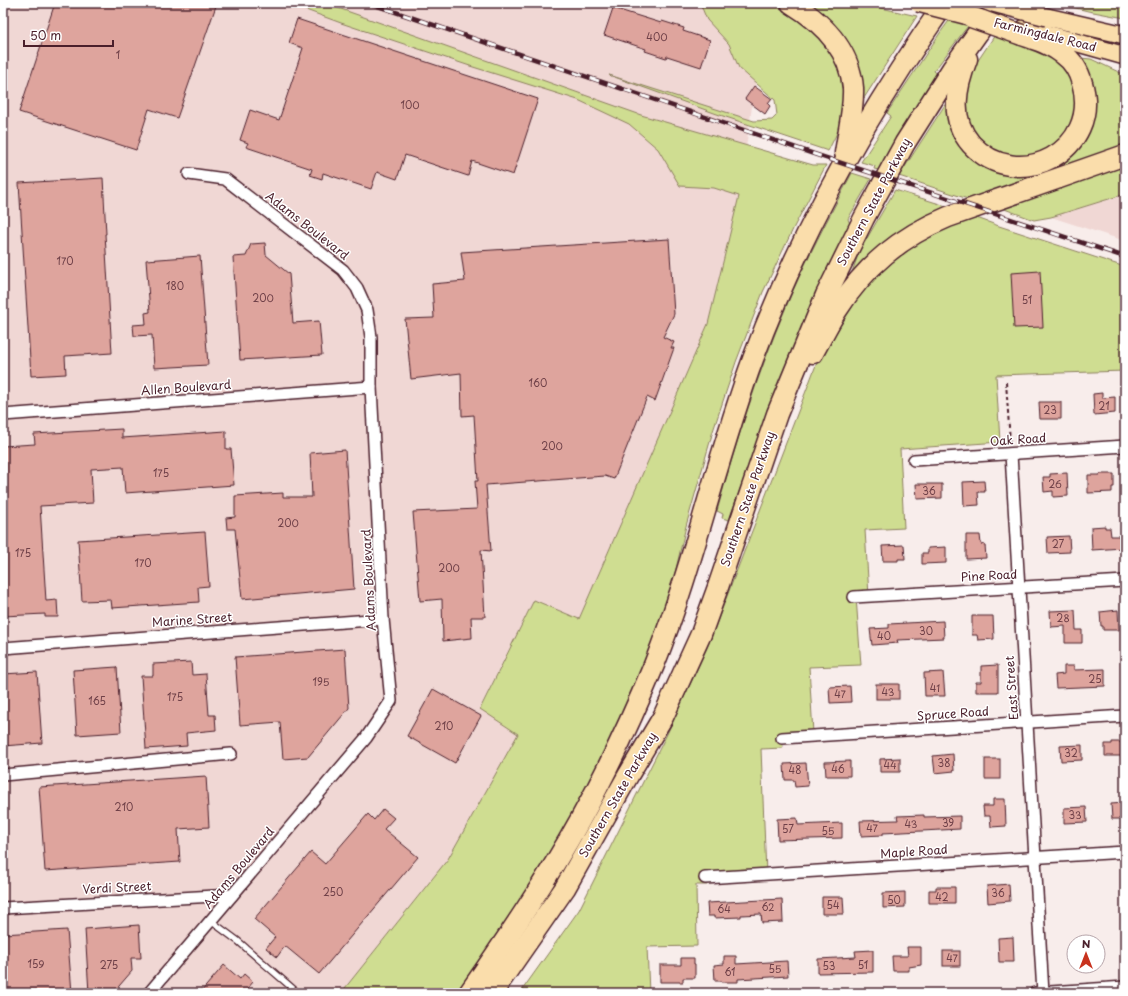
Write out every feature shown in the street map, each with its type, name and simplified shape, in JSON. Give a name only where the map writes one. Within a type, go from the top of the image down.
[{"type":"highway","points":[[791,3],[810,16],[828,32],[835,41],[850,72],[853,96],[844,161]]},
{"type":"highway","name":"Southern State Parkway","points":[[469,993],[534,896],[576,827],[599,784],[636,705],[669,626],[739,399],[769,318],[798,252],[844,161],[888,89],[945,3]]},
{"type":"highway","name":"Southern State Parkway","points":[[492,993],[565,888],[663,717],[703,627],[777,414],[826,295],[864,218],[974,24],[999,3]]},
{"type":"highway","points":[[974,24],[1022,32],[1049,45],[1063,54],[1075,66],[1081,81],[1085,97],[1085,105],[1079,128],[1071,142],[1057,155],[1035,165],[1019,166],[999,163],[983,155],[969,141],[960,125],[956,109],[957,91],[974,24]]},
{"type":"highway","points":[[777,414],[845,298],[872,266],[893,248],[920,230],[948,217],[1125,155]]},
{"type":"main road","points":[[918,3],[974,24]]},
{"type":"main road","name":"Farmingdale Road","points":[[993,3],[1125,35]]},
{"type":"main road","name":"Farmingdale Road","points":[[1022,32],[1086,44],[1125,56]]},
{"type":"street","name":"Adams Boulevard","points":[[150,993],[232,895],[310,806],[366,738],[391,701],[383,619],[371,387],[371,337],[367,310],[357,288],[343,270],[225,179],[189,174]]},
{"type":"street","name":"Allen Boulevard","points":[[3,415],[371,387]]},
{"type":"street","name":"Oak Road","points":[[914,460],[1125,446]]},
{"type":"street","name":"East Street","points":[[1011,454],[1043,993]]},
{"type":"street","name":"Pine Road","points":[[854,596],[1125,581]]},
{"type":"street","name":"Marine Street","points":[[3,648],[383,619]]},
{"type":"street","name":"Spruce Road","points":[[782,738],[1125,716]]},
{"type":"street","points":[[3,775],[231,754]]},
{"type":"street","name":"Maple Road","points":[[705,878],[1125,852]]},
{"type":"street","name":"Verdi Street","points":[[3,908],[232,895]]},
{"type":"street","points":[[1035,993],[1125,987]]},
{"type":"lane","points":[[211,921],[238,941],[298,993]]},
{"type":"path","points":[[1006,382],[1011,454]]},
{"type":"shaded area","points":[[3,3],[754,3],[766,10],[739,196],[708,324],[579,619],[534,600],[480,708],[518,734],[448,859],[341,993],[3,993]]},
{"type":"shaded area","points":[[1125,194],[1125,241],[1051,217]]},
{"type":"green space","points":[[287,3],[324,3],[641,115],[813,165],[826,165],[763,292],[736,362],[713,431],[686,526],[668,603],[617,730],[588,788],[538,873],[458,993],[341,993],[448,859],[518,734],[480,709],[534,600],[579,619],[708,324],[739,196],[714,188],[680,186],[658,149],[629,124],[578,100],[341,23]]},
{"type":"green space","points":[[700,3],[778,3],[800,17],[830,45],[843,73],[844,128],[837,133],[828,151],[717,114],[609,75],[754,121],[772,120],[777,115],[775,100],[739,68],[729,44],[707,20]]},
{"type":"green space","points":[[801,3],[859,3],[917,16],[864,98],[860,97]]},
{"type":"green space","points":[[962,3],[987,3],[934,71],[939,75],[879,170],[874,169],[875,166],[861,162],[891,116],[887,113],[940,33]]},
{"type":"green space","points":[[1055,3],[1125,3],[1125,18],[1088,11]]},
{"type":"green space","points":[[995,35],[1032,48],[1059,62],[1076,80],[1076,125],[1049,155],[1009,161],[968,132],[962,92],[975,65]]},
{"type":"green space","points":[[1080,58],[1091,59],[1125,75],[1125,150],[977,202],[899,176],[950,97],[966,149],[1043,170],[1063,162],[1077,147]]},
{"type":"green space","points":[[1125,163],[1125,194],[1051,217],[1034,220],[999,207]]},
{"type":"green space","points":[[852,173],[871,179],[848,219],[850,224],[809,310],[775,391],[729,520],[722,518],[723,514],[717,511],[732,459],[766,357],[801,273]]},
{"type":"green space","points":[[895,190],[959,210],[849,281],[859,252]]},
{"type":"green space","points":[[974,217],[1125,267],[1125,371],[996,375],[1000,442],[900,449],[904,528],[865,530],[869,596],[856,597],[861,665],[809,667],[813,733],[782,736],[783,748],[761,749],[766,874],[706,879],[707,885],[696,885],[697,946],[647,947],[649,993],[520,993],[579,910],[667,734],[707,648],[816,365],[864,288],[896,257],[937,232]]},
{"type":"building","points":[[55,3],[217,3],[177,118],[149,109],[136,150],[19,112]]},
{"type":"building","points":[[613,8],[661,23],[662,21],[684,28],[683,31],[710,40],[701,67],[667,56],[666,58],[645,51],[646,49],[604,35]]},
{"type":"building","points":[[297,19],[538,99],[513,175],[472,161],[468,176],[405,155],[397,179],[377,172],[371,189],[323,173],[322,179],[310,175],[312,169],[246,147],[248,143],[240,140],[250,110],[279,120],[303,48],[289,43]]},
{"type":"building","points":[[754,86],[772,99],[768,104],[770,106],[765,114],[745,99]]},
{"type":"building","points":[[103,178],[112,353],[65,356],[66,374],[31,376],[19,183]]},
{"type":"building","points":[[669,239],[674,314],[663,337],[674,342],[671,348],[674,348],[655,401],[647,397],[614,479],[605,476],[486,485],[491,551],[481,550],[485,617],[471,617],[472,638],[443,641],[442,599],[420,601],[413,512],[477,509],[475,481],[478,481],[474,415],[462,416],[461,373],[411,379],[405,319],[434,318],[432,284],[465,281],[461,252]]},
{"type":"building","points":[[265,243],[266,255],[289,274],[293,323],[319,321],[322,355],[240,360],[233,257],[246,256],[251,244]]},
{"type":"building","points":[[200,256],[208,365],[154,368],[152,335],[134,336],[133,325],[146,324],[145,313],[150,312],[146,260]]},
{"type":"building","points":[[1040,271],[1043,327],[1014,328],[1011,273]]},
{"type":"building","points":[[1102,393],[1102,398],[1115,397],[1115,413],[1094,415],[1093,394]]},
{"type":"building","points":[[1039,402],[1061,402],[1061,419],[1040,419]]},
{"type":"building","points":[[122,429],[122,438],[226,431],[226,449],[231,449],[234,485],[125,493],[123,467],[91,469],[93,503],[40,506],[46,601],[57,600],[58,617],[45,617],[45,614],[3,616],[3,446],[35,444],[34,434]]},
{"type":"building","points":[[345,450],[354,589],[242,599],[235,529],[227,529],[226,518],[235,517],[235,496],[283,493],[283,497],[312,497],[310,453]]},
{"type":"building","points":[[1067,473],[1068,496],[1053,497],[1053,491],[1044,492],[1043,477],[1050,477],[1050,474]]},
{"type":"building","points":[[1114,474],[1114,487],[1112,487],[1112,492],[1088,493],[1088,475]]},
{"type":"building","points":[[984,481],[985,492],[978,492],[979,505],[964,506],[963,482]]},
{"type":"building","points":[[916,484],[942,484],[942,498],[917,499]]},
{"type":"building","points":[[1105,526],[1105,528],[1110,528],[1111,536],[1122,536],[1123,548],[1092,550],[1091,527]]},
{"type":"building","points":[[205,532],[209,586],[198,587],[199,602],[112,608],[111,600],[82,601],[78,540]]},
{"type":"building","points":[[966,535],[980,535],[981,544],[985,545],[986,558],[966,559]]},
{"type":"building","points":[[1069,536],[1070,552],[1048,553],[1047,537]]},
{"type":"building","points":[[904,545],[905,559],[898,559],[898,561],[883,561],[882,546]]},
{"type":"building","points":[[946,547],[946,563],[922,564],[922,553],[928,553],[928,548]]},
{"type":"building","points":[[1075,610],[1076,630],[1082,630],[1082,643],[1065,643],[1065,626],[1051,627],[1050,611]]},
{"type":"building","points":[[1118,610],[1119,630],[1103,630],[1103,626],[1101,626],[1100,612]]},
{"type":"building","points":[[972,616],[993,616],[994,639],[978,640],[977,635],[972,635]]},
{"type":"building","points":[[943,621],[944,638],[897,640],[898,643],[872,645],[870,629],[889,628],[889,624]]},
{"type":"building","points":[[345,649],[349,708],[308,757],[283,759],[280,722],[240,725],[235,657]]},
{"type":"building","points":[[191,662],[192,675],[206,674],[209,715],[215,715],[216,730],[186,733],[187,746],[146,749],[141,676],[153,676],[153,664]]},
{"type":"building","points":[[998,665],[998,692],[976,692],[976,682],[981,682],[981,666]]},
{"type":"building","points":[[1064,666],[1074,666],[1074,670],[1105,669],[1105,686],[1056,688],[1055,675],[1064,674]]},
{"type":"building","points":[[117,667],[121,732],[77,735],[73,670]]},
{"type":"building","points":[[37,672],[42,743],[3,746],[3,674]]},
{"type":"building","points":[[943,672],[945,696],[925,696],[924,673]]},
{"type":"building","points":[[876,684],[899,684],[899,699],[876,699]]},
{"type":"building","points":[[850,686],[851,702],[830,703],[829,687]]},
{"type":"building","points":[[433,689],[481,716],[455,763],[407,736]]},
{"type":"building","points":[[1112,742],[1125,742],[1124,756],[1105,756],[1105,744],[1112,744]]},
{"type":"building","points":[[1082,745],[1082,760],[1061,761],[1060,746]]},
{"type":"building","points":[[953,754],[954,771],[935,773],[933,756]]},
{"type":"building","points":[[900,758],[900,772],[880,772],[880,759]]},
{"type":"building","points":[[985,759],[1000,759],[1000,779],[985,779]]},
{"type":"building","points":[[850,761],[850,776],[826,776],[825,762]]},
{"type":"building","points":[[806,763],[808,786],[795,787],[794,780],[785,780],[784,764]]},
{"type":"building","points":[[206,776],[209,827],[178,829],[180,862],[45,871],[39,787]]},
{"type":"building","points":[[993,799],[1005,799],[1006,826],[991,827],[990,816],[984,816],[983,806],[993,806]]},
{"type":"building","points":[[1125,803],[1125,819],[1112,819],[1111,804]]},
{"type":"building","points":[[1086,807],[1087,822],[1064,823],[1064,808]]},
{"type":"building","points":[[383,809],[394,818],[384,829],[418,857],[319,974],[285,946],[277,957],[266,948],[275,937],[254,919],[311,852],[325,864],[368,814],[374,820]]},
{"type":"building","points":[[924,815],[924,817],[960,816],[960,829],[883,833],[883,835],[861,836],[860,821],[898,820],[897,816]]},
{"type":"building","points":[[797,818],[798,825],[842,823],[842,838],[778,840],[777,819]]},
{"type":"building","points":[[1009,884],[1010,901],[988,903],[987,886]]},
{"type":"building","points":[[936,887],[955,887],[955,903],[929,903],[929,890],[936,890]]},
{"type":"building","points":[[905,892],[905,907],[883,908],[883,893]]},
{"type":"building","points":[[822,897],[843,897],[844,914],[822,914]]},
{"type":"building","points":[[782,899],[783,922],[762,923],[761,914],[741,915],[741,917],[714,918],[714,916],[708,916],[707,903]]},
{"type":"building","points":[[139,925],[141,958],[131,958],[132,971],[113,993],[89,993],[85,929]]},
{"type":"building","points":[[67,930],[72,993],[3,993],[3,934]]},
{"type":"building","points":[[1013,937],[1014,962],[999,962],[998,938]]},
{"type":"building","points":[[907,947],[921,947],[921,965],[909,967],[909,971],[893,971],[892,956],[908,956]]},
{"type":"building","points":[[873,950],[873,972],[818,973],[818,959],[856,957],[855,951]]},
{"type":"building","points":[[943,951],[960,951],[960,966],[943,966]]},
{"type":"building","points":[[724,956],[736,956],[736,964],[787,961],[788,976],[738,979],[738,982],[715,981],[714,965],[724,964]]},
{"type":"building","points":[[681,958],[694,958],[695,978],[683,978],[683,982],[660,982],[660,965],[681,965]]},
{"type":"building","points":[[224,965],[240,979],[244,974],[253,982],[248,988],[254,993],[200,993]]},
{"type":"railway","points":[[369,3],[814,154],[1125,257]]}]
